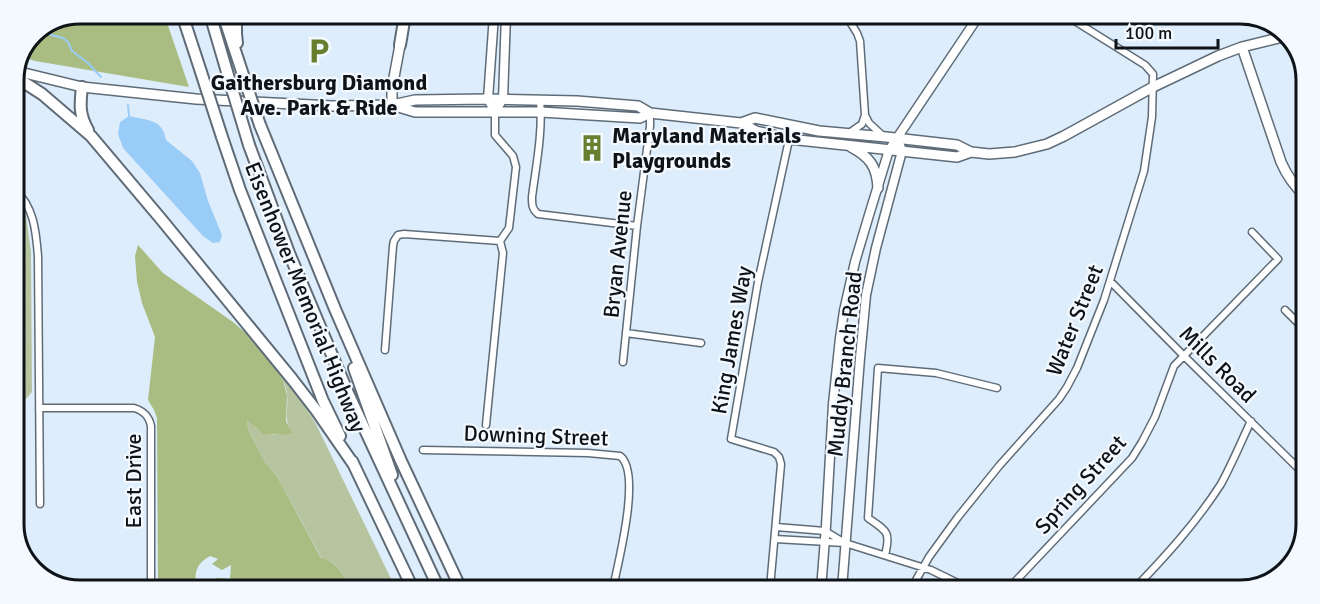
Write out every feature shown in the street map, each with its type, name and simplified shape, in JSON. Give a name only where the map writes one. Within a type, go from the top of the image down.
[{"type":"highway","name":"Eisenhower Memorial Highway","points":[[185,24],[240,190],[323,401],[409,580]]},
{"type":"highway","points":[[213,24],[249,145],[289,253],[348,393],[435,580]]},
{"type":"highway","points":[[226,24],[260,125],[335,309],[401,461],[457,580]]},
{"type":"highway","points":[[236,24],[246,83]]},
{"type":"highway","points":[[400,45],[404,24]]},
{"type":"highway","points":[[24,82],[42,94],[91,136],[310,402],[354,465]]},
{"type":"highway","points":[[82,87],[80,102],[82,120],[91,136]]},
{"type":"highway","points":[[303,230],[414,535]]},
{"type":"main road","points":[[493,24],[488,99],[495,112]]},
{"type":"main road","points":[[495,112],[503,99],[506,24]]},
{"type":"main road","name":"Muddy Branch Road","points":[[822,580],[833,404],[844,311],[855,262],[890,150],[973,24]]},
{"type":"main road","points":[[24,73],[82,87],[196,99],[332,106],[392,105],[415,100],[488,99],[638,105],[650,113],[741,123],[756,131],[789,139],[957,157],[971,152],[1008,153],[1047,144],[1153,87],[1218,56],[1278,38]]},
{"type":"main road","points":[[392,105],[392,88],[400,45]]},
{"type":"main road","points":[[1242,47],[1281,162],[1286,174],[1296,187]]},
{"type":"main road","points":[[392,105],[415,112],[541,112],[640,118],[650,113]]},
{"type":"main road","points":[[741,123],[755,118],[819,131],[957,145],[971,152]]},
{"type":"main road","points":[[898,139],[902,151]]},
{"type":"main road","points":[[849,146],[871,162],[878,179],[878,188]]},
{"type":"main road","name":"Muddy Branch Road","points":[[843,580],[866,295],[902,151]]},
{"type":"street","points":[[851,24],[860,41],[866,115],[869,123],[883,136]]},
{"type":"street","points":[[1079,24],[1144,65],[1153,74],[1153,87]]},
{"type":"street","name":"Water Street","points":[[916,580],[963,511],[999,466],[1059,399],[1077,368],[1110,281],[1144,171],[1152,117],[1153,87]]},
{"type":"street","points":[[540,100],[540,139],[532,197],[534,211],[538,214],[637,226]]},
{"type":"street","points":[[486,425],[503,253],[500,242],[509,228],[516,167],[513,156],[495,135],[495,112]]},
{"type":"street","name":"Bryan Avenue","points":[[623,362],[650,113]]},
{"type":"street","points":[[848,134],[862,124],[866,115]]},
{"type":"street","name":"King James Way","points":[[771,580],[781,464],[774,452],[731,440],[758,282],[792,126]]},
{"type":"street","points":[[24,199],[32,214],[38,256],[40,504]]},
{"type":"street","name":"Spring Street","points":[[1017,580],[1132,458],[1155,417],[1174,366],[1278,259],[1252,232]]},
{"type":"street","points":[[385,350],[393,246],[398,235],[500,242]]},
{"type":"street","name":"Mills Road","points":[[1110,281],[1296,466]]},
{"type":"street","points":[[1285,310],[1296,321]]},
{"type":"street","points":[[626,333],[701,343]]},
{"type":"street","points":[[885,555],[888,536],[883,529],[868,518],[878,368],[936,373],[997,388]]},
{"type":"street","name":"East Drive","points":[[39,408],[134,408],[145,413],[149,419],[151,426],[151,580]]},
{"type":"street","points":[[1143,580],[1200,515],[1222,482],[1251,421]]},
{"type":"street","name":"Downing Street","points":[[423,450],[588,453],[620,456],[624,459],[628,469],[629,500],[614,580]]},
{"type":"street","points":[[776,527],[825,531],[845,543],[922,568],[949,580]]},
{"type":"street","points":[[775,539],[845,543]]},
{"type":"green space","points":[[72,24],[167,24],[189,87],[28,59],[35,46],[43,38],[52,31]]},
{"type":"green space","points":[[24,212],[31,252],[32,392],[25,400],[26,403],[24,403]]},
{"type":"green space","points":[[138,245],[163,273],[247,334],[275,366],[287,395],[286,421],[292,433],[263,434],[248,421],[249,432],[265,462],[278,478],[321,558],[336,565],[346,580],[215,580],[216,578],[230,579],[231,565],[222,570],[212,564],[218,559],[210,556],[197,568],[196,580],[158,580],[157,418],[148,400],[155,337],[142,303],[137,282],[135,256]]},
{"type":"green space","points":[[275,366],[296,392],[316,424],[392,580],[346,580],[336,565],[322,559],[278,478],[265,462],[249,432],[247,422],[248,420],[258,430],[268,434],[279,435],[291,432],[287,417],[286,389]]},
{"type":"water","points":[[129,116],[158,124],[166,140],[192,161],[200,173],[208,201],[222,235],[220,242],[213,243],[203,236],[123,148],[118,134],[120,122]]},
{"type":"waterway","points":[[48,34],[63,38],[68,42],[72,51],[101,77]]},
{"type":"waterway","points":[[128,105],[129,116]]},
{"type":"place","name":"Gaithersburg Diamond Ave. Park & Ride","points":[[319,51]]},
{"type":"place","name":"Maryland Materials Playgrounds","points":[[592,148]]}]
